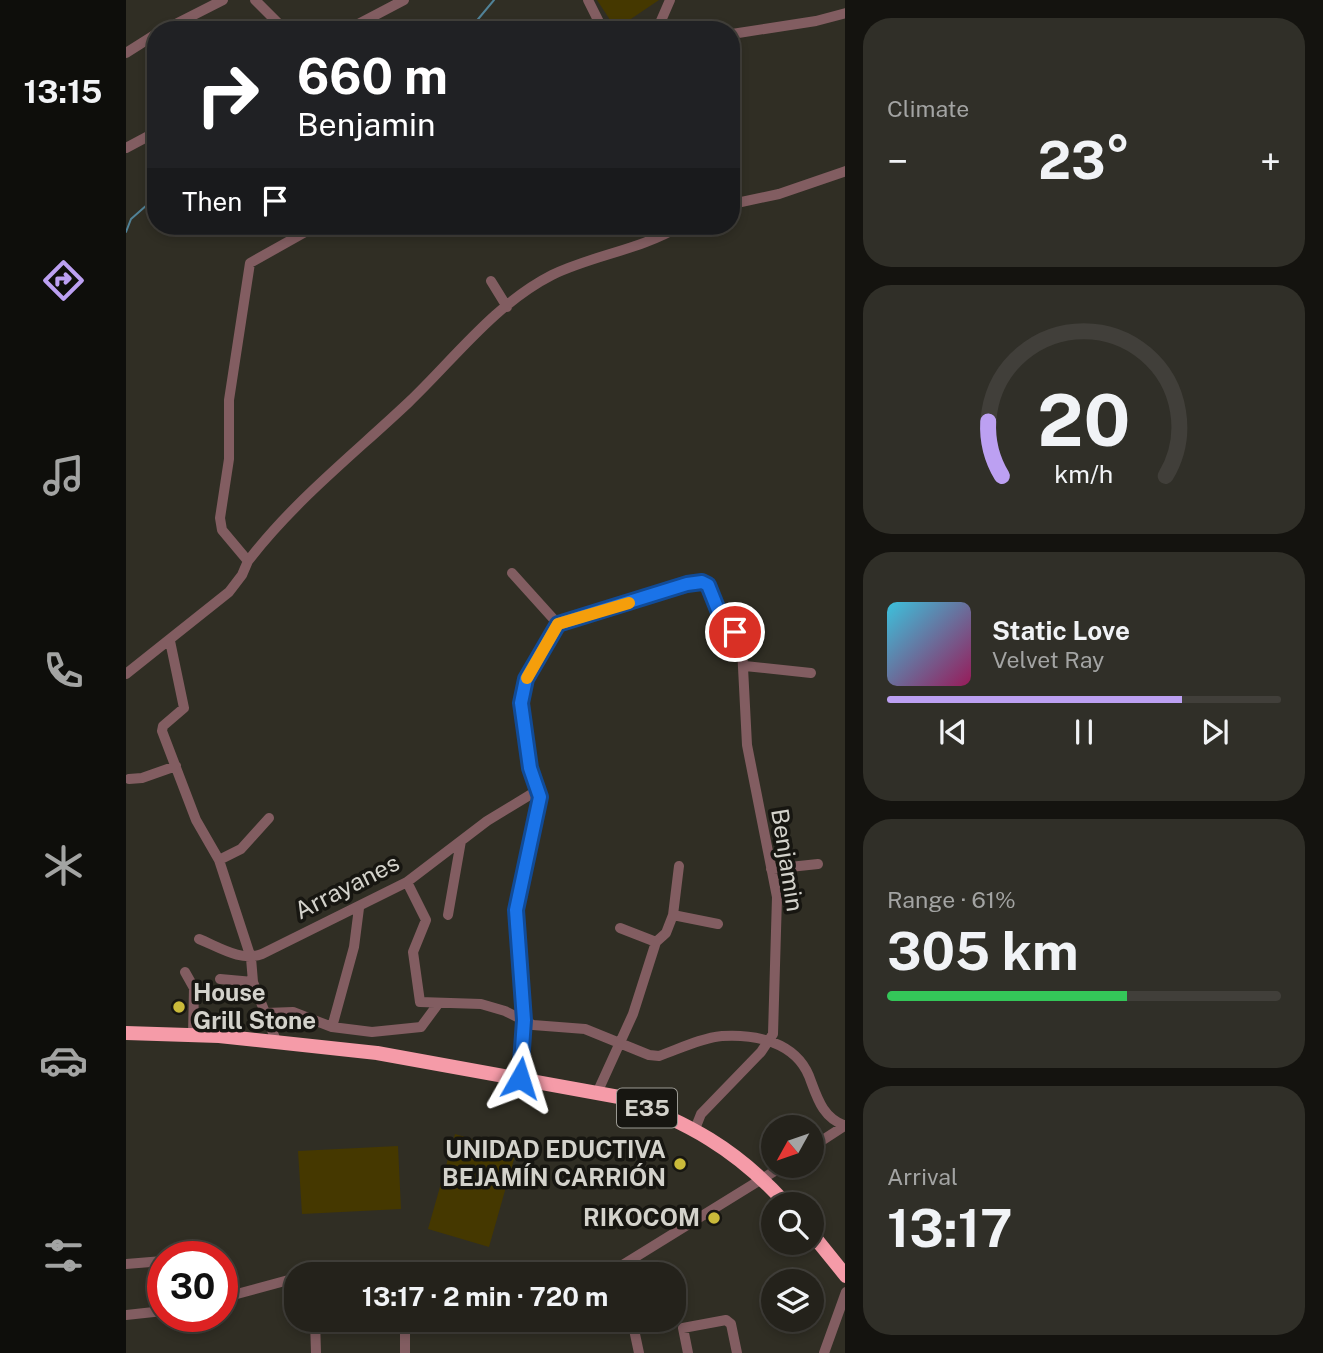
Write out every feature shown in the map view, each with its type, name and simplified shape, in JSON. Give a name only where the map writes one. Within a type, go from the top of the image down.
[{"type":"highway","name":"E35","points":[[126,1033],[193,1035],[377,1053],[597,1093],[644,1107],[695,1129],[729,1150],[775,1192]]},
{"type":"highway","points":[[824,1249],[845,1276]]},
{"type":"street","points":[[182,21],[223,0]]},
{"type":"street","points":[[255,0],[276,21]]},
{"type":"street","points":[[364,21],[404,0]]},
{"type":"street","points":[[588,0],[598,21]]},
{"type":"street","points":[[661,21],[670,0]]},
{"type":"street","points":[[740,33],[816,22],[845,13]]},
{"type":"street","points":[[126,53],[147,40]]},
{"type":"street","points":[[126,148],[147,137]]},
{"type":"street","points":[[740,202],[779,194],[845,171]]},
{"type":"street","points":[[248,561],[220,524],[229,459],[229,400],[244,314],[247,270],[250,263],[300,235]]},
{"type":"street","points":[[126,674],[229,592],[242,575],[248,561],[302,498],[378,431],[464,344],[507,307],[551,276],[633,248],[661,235]]},
{"type":"street","points":[[491,281],[507,307]]},
{"type":"street","points":[[512,573],[558,624],[526,679],[521,703],[530,768],[538,790],[537,816],[516,910],[524,1020],[520,1078]]},
{"type":"street","name":"Benjamin","points":[[558,624],[702,582],[708,585],[718,610],[740,641],[745,666],[747,745],[777,897],[775,1000],[770,1042]]},
{"type":"street","points":[[170,640],[184,708],[162,729],[196,820],[219,860],[251,958],[253,982],[277,1043]]},
{"type":"street","points":[[745,666],[811,673]]},
{"type":"street","points":[[129,779],[142,778],[176,766]]},
{"type":"street","name":"Arrayanes","points":[[251,958],[359,908],[407,882],[461,841],[538,790]]},
{"type":"street","points":[[219,860],[241,849],[269,818]]},
{"type":"street","points":[[448,915],[461,841]]},
{"type":"street","points":[[771,869],[818,864]]},
{"type":"street","points":[[597,1093],[632,1014],[656,942],[666,933],[673,915],[679,866]]},
{"type":"street","points":[[407,882],[426,920],[413,952],[418,998],[425,1004],[481,1004],[538,1026],[586,1029],[638,1052],[659,1056],[721,1036],[770,1042],[791,1049],[799,1056],[822,1109],[845,1128],[824,1140]]},
{"type":"street","points":[[332,1027],[354,947],[359,908]]},
{"type":"street","points":[[673,915],[718,924]]},
{"type":"street","points":[[620,928],[656,942]]},
{"type":"street","points":[[199,939],[251,958]]},
{"type":"street","points":[[185,972],[194,988],[193,1035]]},
{"type":"street","points":[[220,979],[253,982]]},
{"type":"street","points":[[266,1013],[298,1013],[332,1027],[372,1032],[418,1028],[424,1025],[438,1004]]},
{"type":"street","points":[[695,1129],[701,1114],[770,1042]]},
{"type":"street","points":[[635,1262],[763,1179]]},
{"type":"street","points":[[126,1264],[147,1262]]},
{"type":"street","points":[[238,1294],[284,1281]]},
{"type":"street","points":[[824,1353],[845,1292]]},
{"type":"street","points":[[126,1315],[147,1313]]},
{"type":"street","points":[[688,1353],[683,1328],[726,1320],[731,1324],[737,1353]]},
{"type":"street","points":[[316,1332],[316,1353]]},
{"type":"street","points":[[405,1332],[405,1353]]},
{"type":"street","points":[[635,1332],[639,1353]]},
{"type":"shaded area","points":[[597,0],[659,0],[628,21],[611,21]]},
{"type":"shaded area","points":[[455,1134],[516,1152],[489,1247],[428,1229]]},
{"type":"shaded area","points":[[398,1146],[401,1209],[302,1214],[298,1151]]},
{"type":"waterway","points":[[476,21],[494,0]]},
{"type":"waterway","points":[[126,232],[131,219],[147,205]]},
{"type":"slow traffic","points":[[527,678],[558,624],[629,603]]},
{"type":"place","name":"House Grill Stone","points":[[179,1007]]},
{"type":"place","name":"UNIDAD EDUCTIVA BEJAMÍN CARRIÓN","points":[[680,1164]]},
{"type":"place","name":"RIKOCOM","points":[[714,1218]]},
{"type":"route","points":[[520,1078],[524,1020],[516,910],[540,797],[530,768],[521,718],[526,679],[558,624],[599,614],[687,584],[702,582],[708,585],[718,610],[735,632]]}]
